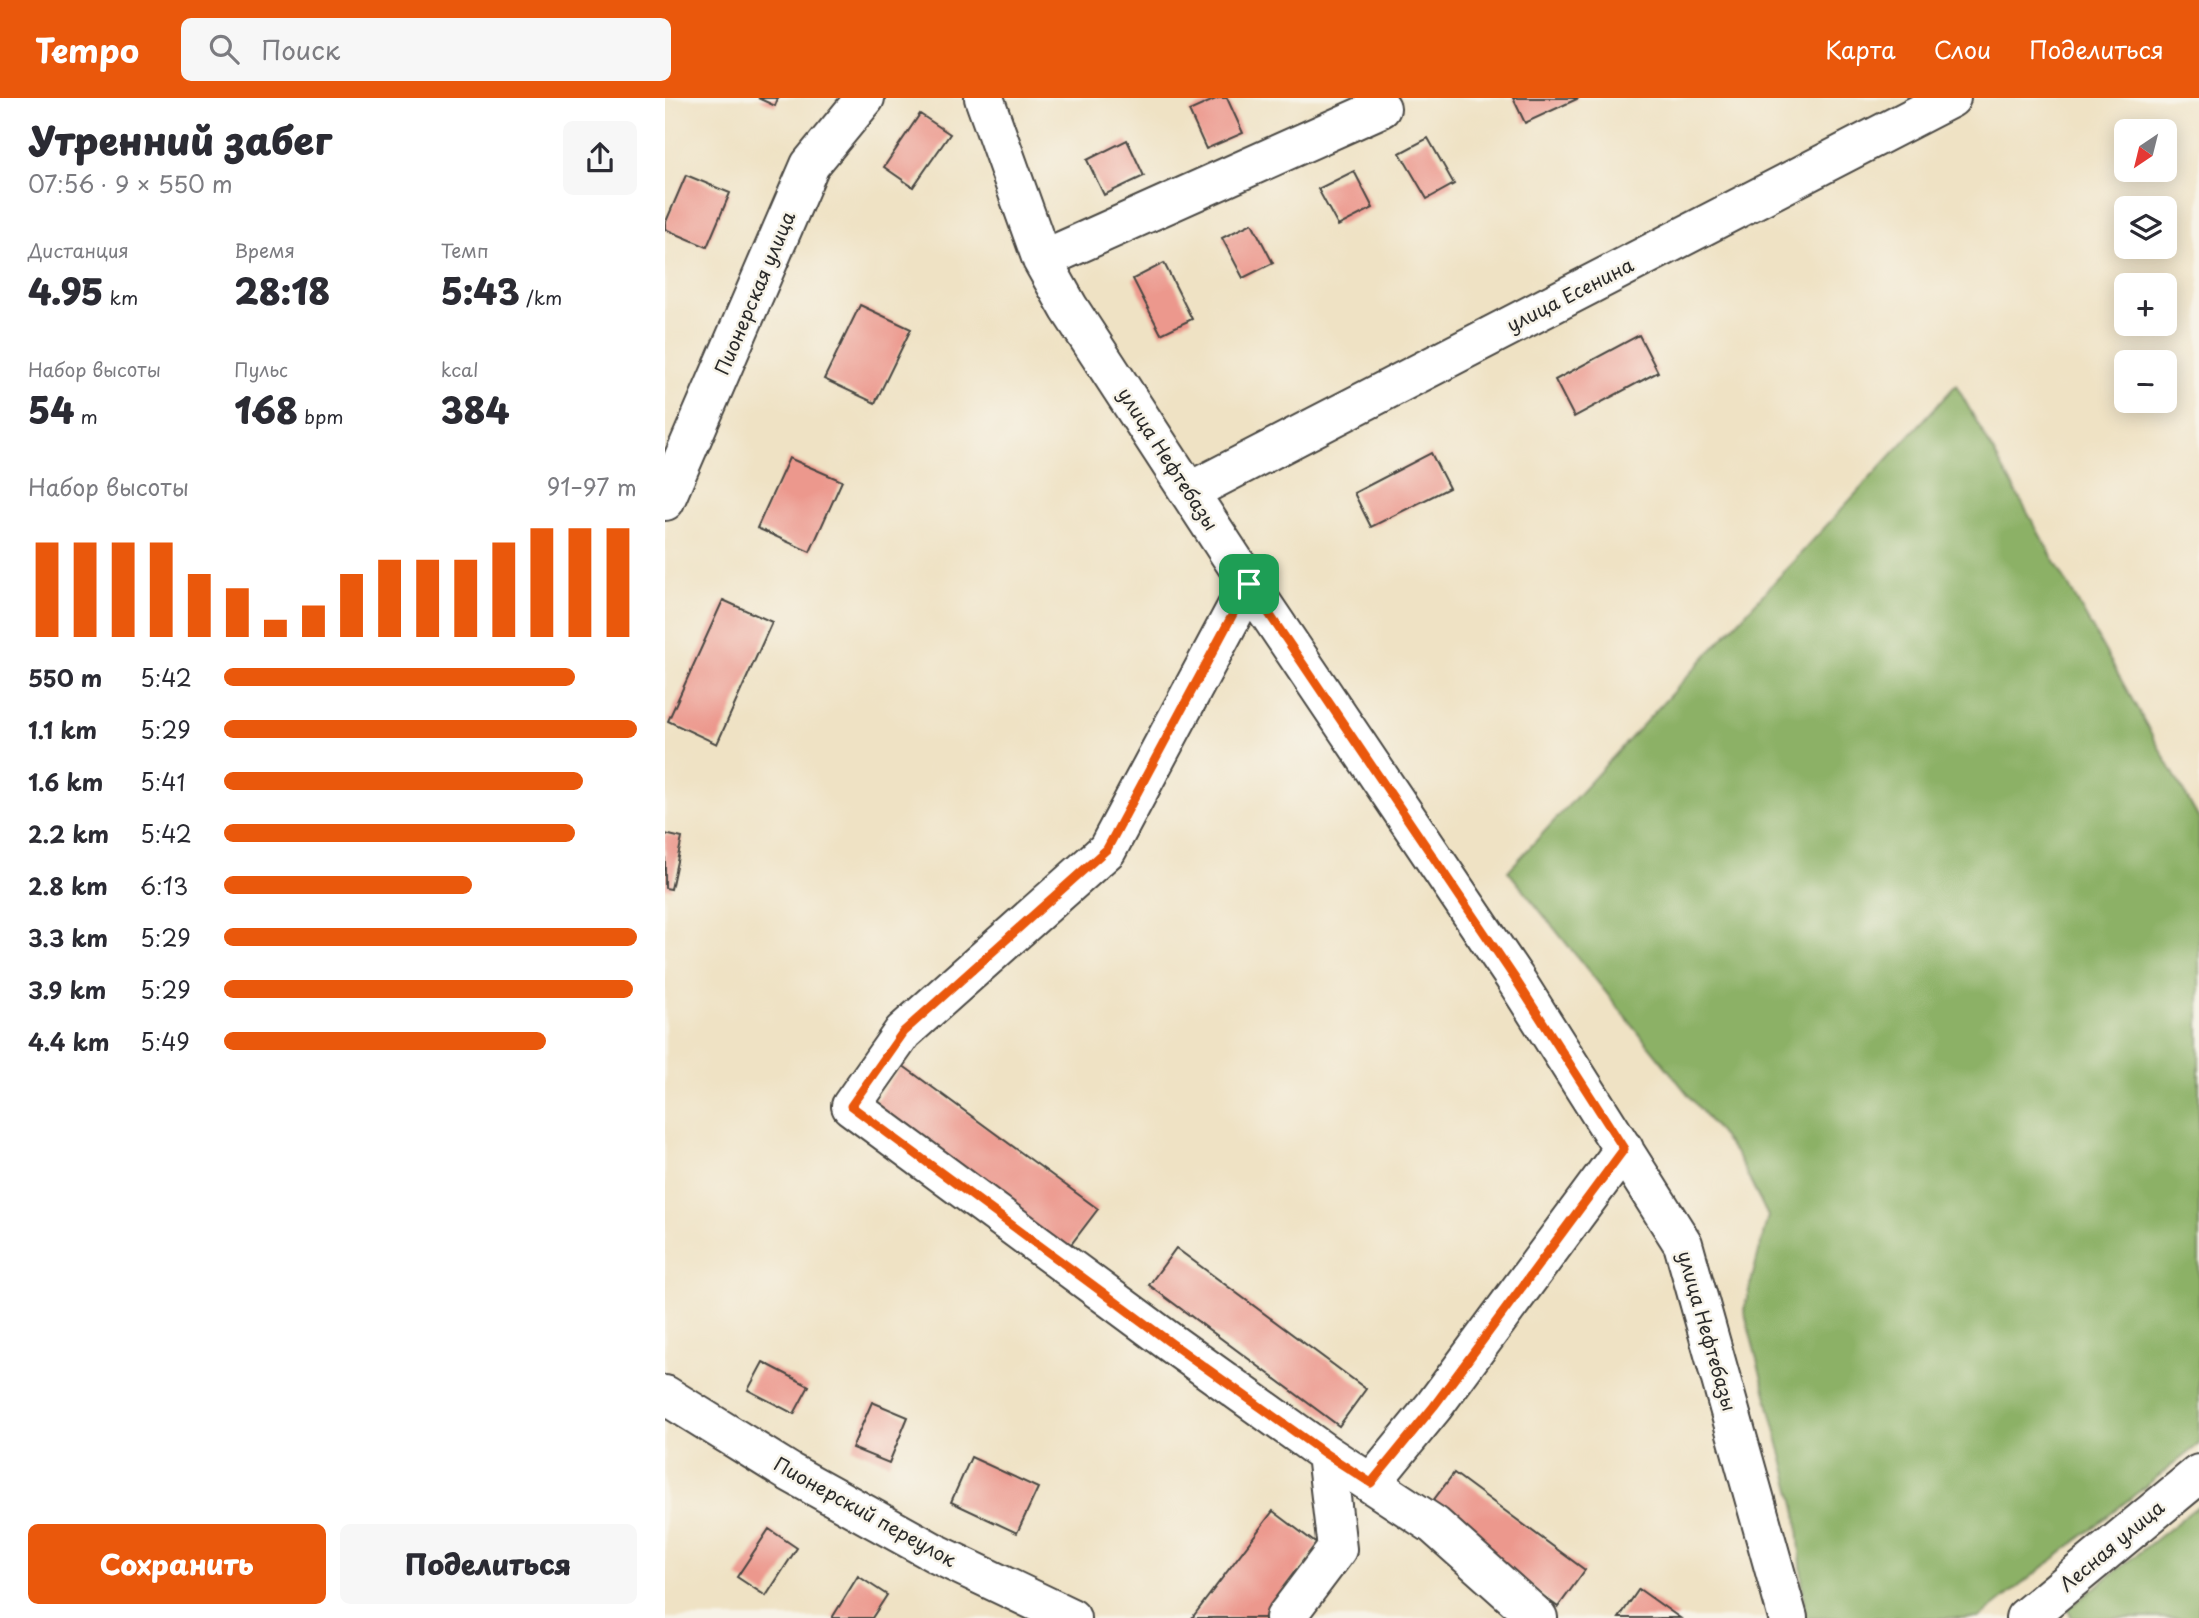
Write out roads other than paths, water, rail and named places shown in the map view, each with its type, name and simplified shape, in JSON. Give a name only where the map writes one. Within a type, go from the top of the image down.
[{"type":"street","name":"Пионерская улица","points":[[665,501],[810,165],[865,98]]},
{"type":"street","name":"улица Нефтебазы","points":[[983,98],[1042,260],[1069,308],[1249,584],[1514,977],[1683,1244],[1788,1618]]},
{"type":"street","name":"улица Есенина","points":[[1189,492],[1951,98]]},
{"type":"street","points":[[1042,260],[1381,108]]},
{"type":"street","points":[[1249,584],[1107,849],[903,1032],[851,1106],[1160,1335],[1326,1454],[1434,1525],[1538,1618]]},
{"type":"street","points":[[1371,1483],[1434,1406],[1624,1149]]},
{"type":"street","name":"Пионерский переулок","points":[[665,1395],[789,1472],[914,1541],[1071,1618]]},
{"type":"street","points":[[1285,1618],[1337,1549],[1326,1454]]},
{"type":"street","name":"Лесная улица","points":[[2025,1618],[2199,1474]]}]
